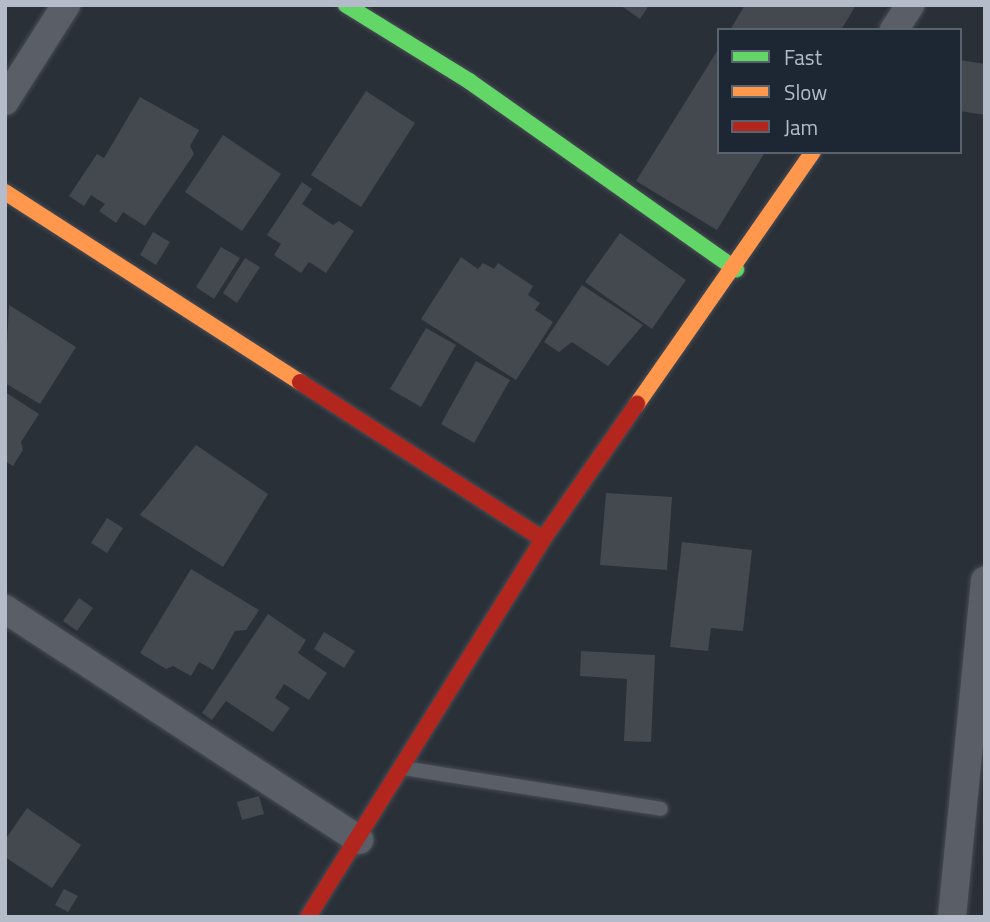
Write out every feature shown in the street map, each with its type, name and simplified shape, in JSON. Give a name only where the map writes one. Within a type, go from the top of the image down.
[{"type":"street","points":[[5,101],[66,5]]},
{"type":"street","points":[[346,5],[469,81],[736,269]]},
{"type":"street","points":[[895,28],[911,5]]},
{"type":"street","points":[[308,917],[359,840],[544,539],[736,269],[812,154]]},
{"type":"street","points":[[5,191],[544,539]]},
{"type":"street","points":[[952,917],[985,581]]},
{"type":"street","points":[[5,609],[359,840]]},
{"type":"lane","points":[[403,768],[661,809]]},
{"type":"building","points":[[620,5],[649,5],[640,19]]},
{"type":"building","points":[[745,5],[856,5],[842,28],[731,28]]},
{"type":"building","points":[[717,51],[717,154],[764,154],[717,230],[636,181]]},
{"type":"building","points":[[962,60],[985,64],[985,115],[962,111]]},
{"type":"building","points":[[366,91],[415,123],[361,207],[311,175]]},
{"type":"building","points":[[140,97],[199,130],[190,146],[194,154],[145,226],[123,212],[116,223],[99,211],[105,204],[91,195],[84,206],[69,196],[97,154],[104,158]]},
{"type":"building","points":[[223,135],[281,174],[242,231],[185,192]]},
{"type":"building","points":[[302,182],[312,189],[302,204],[333,225],[339,221],[354,231],[326,273],[309,262],[301,273],[274,255],[281,244],[267,235]]},
{"type":"building","points":[[153,232],[170,242],[156,265],[140,255]]},
{"type":"building","points":[[620,233],[686,280],[652,329],[585,282]]},
{"type":"building","points":[[221,247],[240,258],[214,299],[196,287]]},
{"type":"building","points":[[461,257],[478,269],[483,263],[494,269],[498,263],[533,286],[528,295],[540,303],[535,310],[553,322],[516,380],[421,319]]},
{"type":"building","points":[[245,258],[260,267],[237,303],[223,293]]},
{"type":"building","points":[[582,285],[643,325],[608,366],[572,342],[559,352],[544,342]]},
{"type":"building","points":[[9,305],[76,347],[40,404],[5,383]]},
{"type":"building","points":[[426,328],[456,345],[421,407],[390,389]]},
{"type":"building","points":[[476,361],[510,380],[474,443],[441,424]]},
{"type":"building","points":[[5,392],[39,414],[21,442],[23,450],[13,466],[5,461]]},
{"type":"building","points":[[196,445],[268,494],[223,567],[140,515]]},
{"type":"building","points":[[606,493],[672,497],[667,570],[600,565]]},
{"type":"building","points":[[107,518],[123,528],[107,553],[91,543]]},
{"type":"building","points":[[682,542],[752,550],[743,631],[711,628],[708,651],[670,647]]},
{"type":"building","points":[[191,569],[259,610],[246,630],[235,631],[213,670],[199,662],[191,676],[173,666],[166,669],[140,653]]},
{"type":"building","points":[[79,598],[93,608],[77,631],[63,621]]},
{"type":"building","points":[[268,614],[306,640],[298,653],[327,673],[309,700],[284,684],[275,698],[290,708],[273,732],[226,701],[212,720],[202,713]]},
{"type":"building","points":[[324,632],[355,651],[344,668],[314,649]]},
{"type":"building","points":[[581,651],[655,655],[651,742],[624,741],[627,679],[580,676]]},
{"type":"building","points":[[259,796],[264,814],[242,820],[237,802]]},
{"type":"building","points":[[27,808],[81,845],[52,888],[5,857],[5,840]]},
{"type":"building","points":[[64,889],[78,896],[68,912],[55,905]]},
{"type":"traffic: fast","points":[[346,5],[469,81],[736,269]]},
{"type":"traffic: slow","points":[[637,404],[812,154]]},
{"type":"traffic: slow","points":[[5,192],[300,382]]},
{"type":"traffic: jam","points":[[300,382],[543,539]]},
{"type":"traffic: jam","points":[[308,917],[543,539],[637,404]]}]
